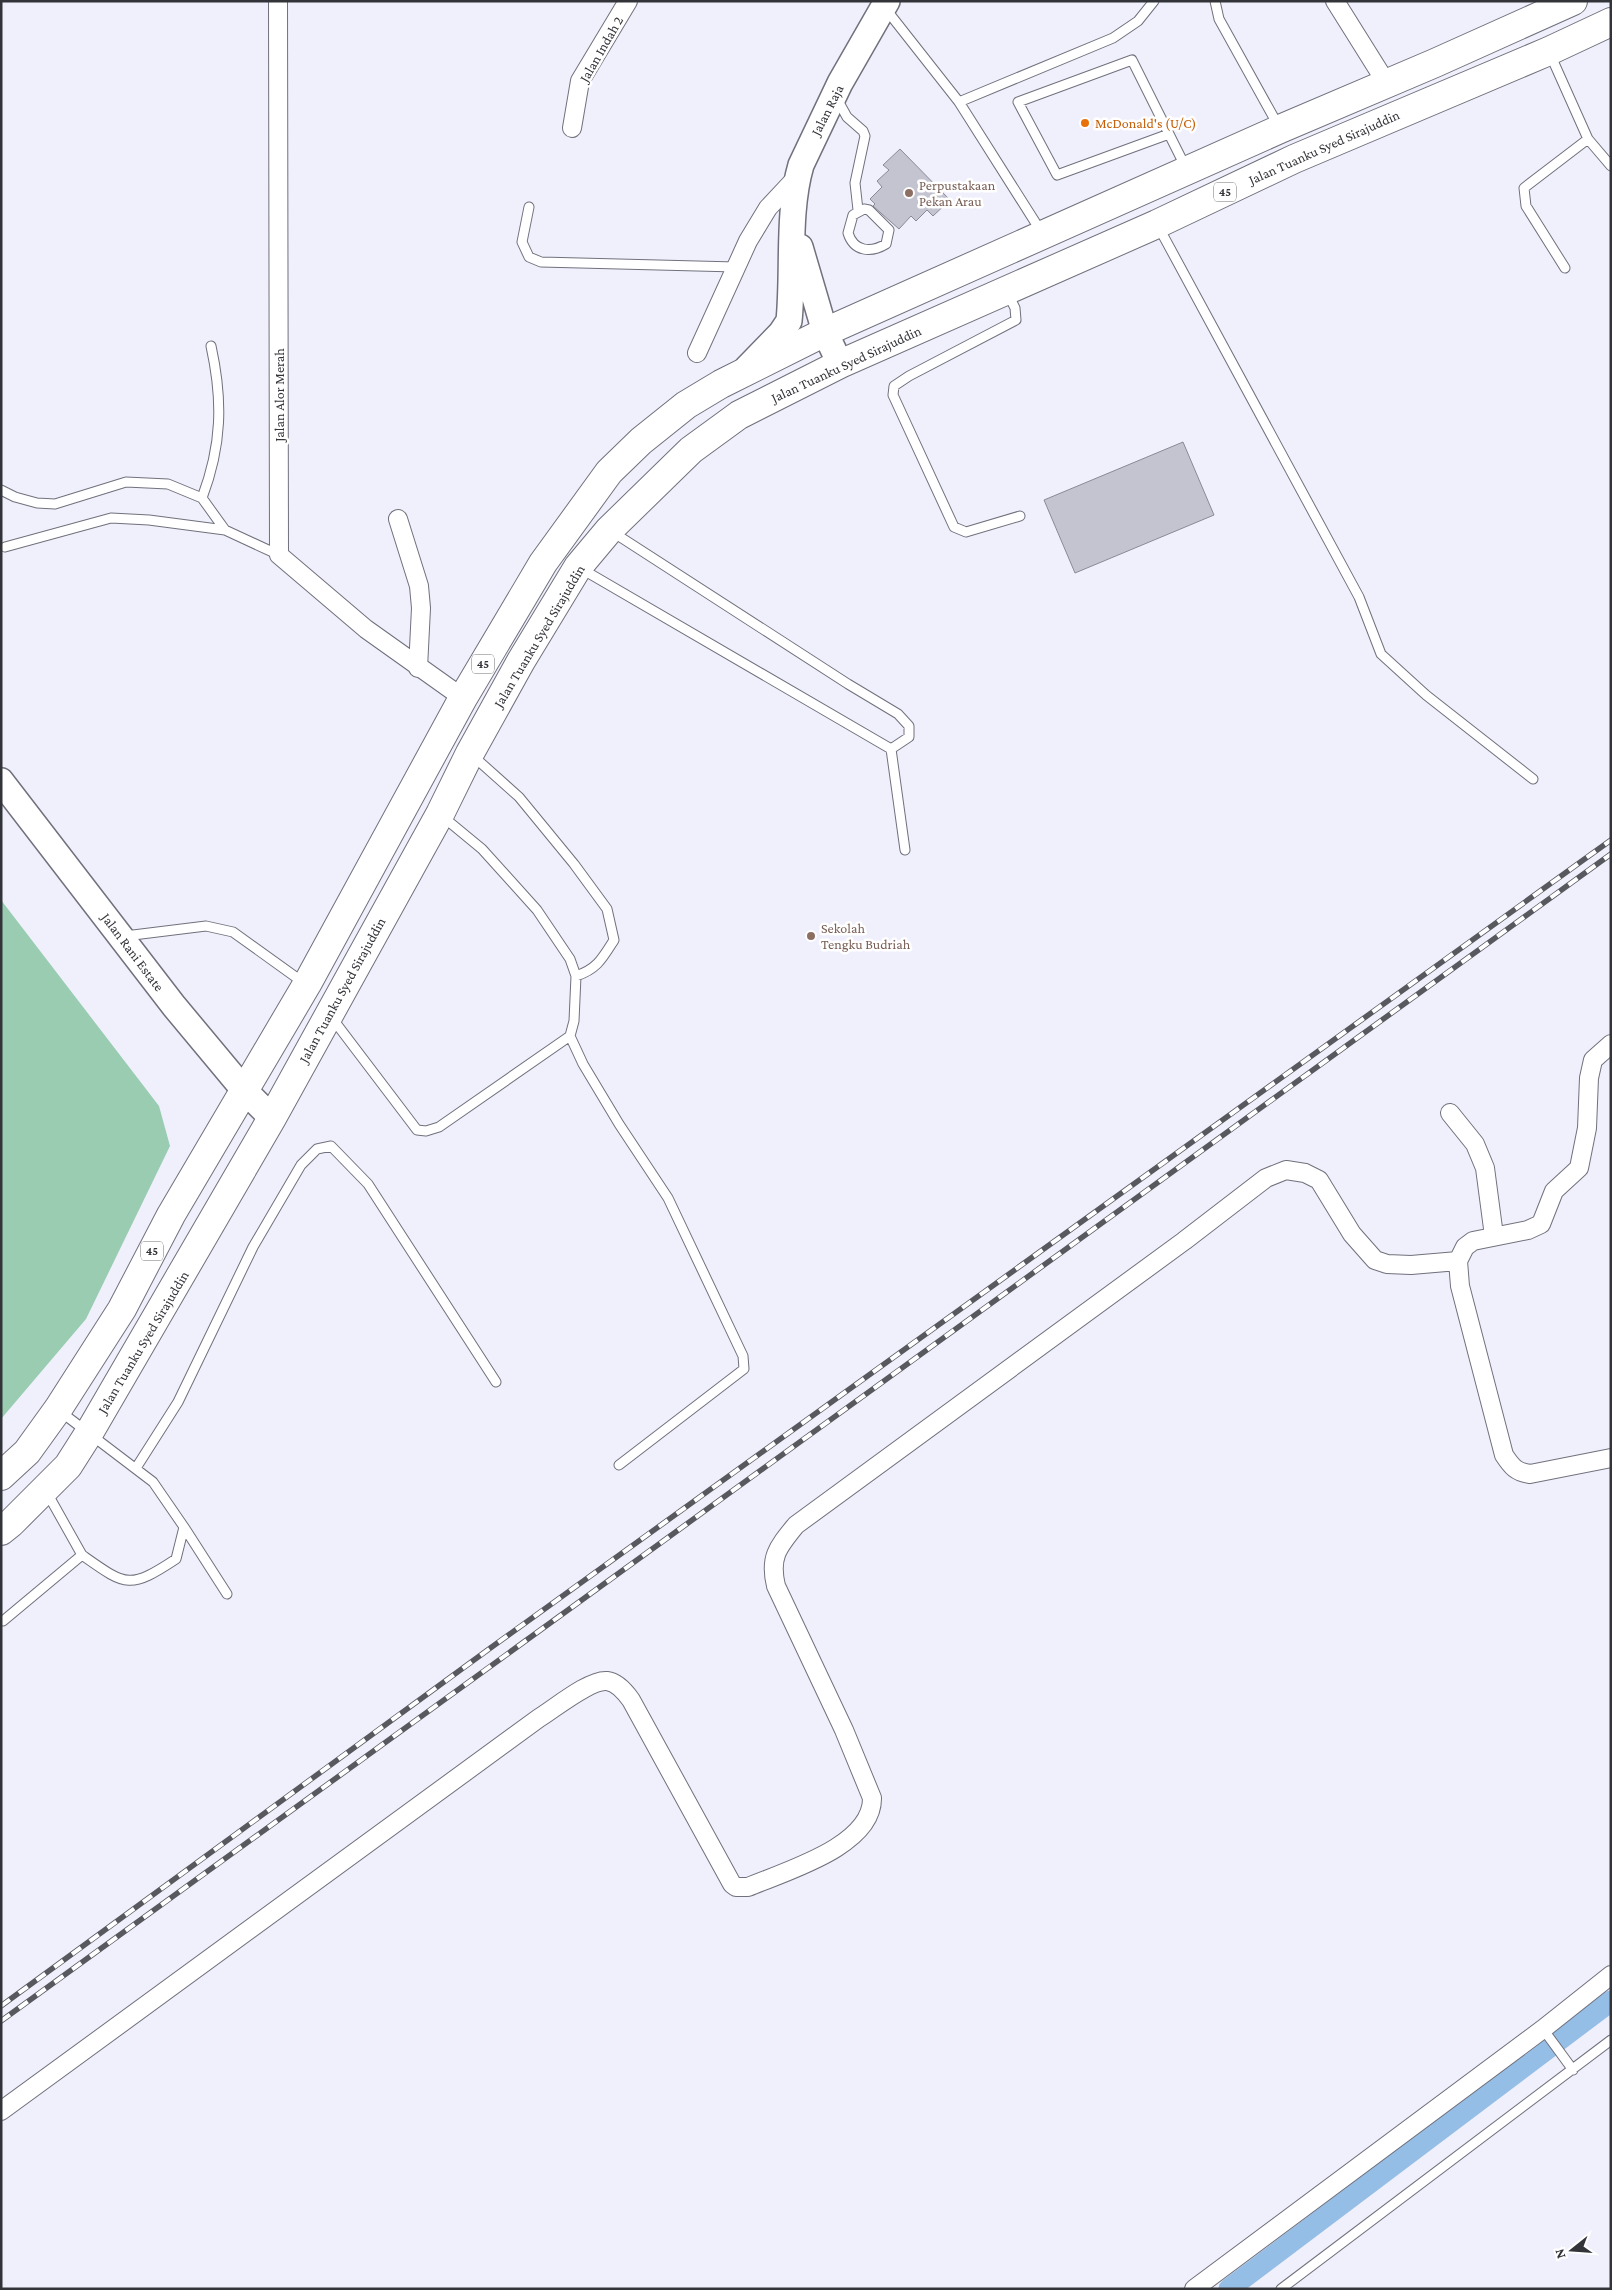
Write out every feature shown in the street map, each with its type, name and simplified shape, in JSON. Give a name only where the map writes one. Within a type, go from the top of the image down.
[{"type":"highway","name":"45","points":[[1,1476],[26,1452],[58,1409],[122,1310],[171,1215],[307,984],[463,698],[543,563],[609,472],[641,441],[686,405],[740,374],[825,332],[1280,128],[1387,84],[1573,1]]},
{"type":"highway","name":"Jalan Tuanku Syed Sirajuddin","points":[[1,1531],[68,1466],[89,1434],[272,1118],[440,814],[470,753],[521,661],[578,567],[609,530],[691,450],[738,415],[840,364],[1007,292],[1294,159],[1549,51],[1611,22]]},
{"type":"street","name":"Jalan Alor Merah","points":[[278,1],[279,555]]},
{"type":"street","name":"Jalan Indah 2","points":[[572,128],[580,81],[628,1]]},
{"type":"street","points":[[1335,1],[1387,84]]},
{"type":"street","name":"Jalan Raja","points":[[740,374],[781,334],[788,322],[798,177],[808,147],[834,95],[885,4]]},
{"type":"street","points":[[697,353],[748,241],[768,208],[798,177]]},
{"type":"street","name":"Jalan Raja","points":[[794,228],[825,332],[840,364]]},
{"type":"street","points":[[398,518],[419,586],[421,608],[418,668]]},
{"type":"street","points":[[279,555],[366,629],[418,668],[463,698]]},
{"type":"street","name":"Jalan Rani Estate","points":[[1,781],[174,1006],[244,1090],[272,1118]]},
{"type":"street","points":[[1611,1044],[1593,1060],[1589,1078],[1587,1128],[1579,1168],[1554,1191],[1541,1224],[1528,1230],[1473,1241],[1465,1247],[1458,1261],[1460,1286],[1504,1455],[1511,1466],[1519,1472],[1530,1474],[1611,1458]]},
{"type":"street","points":[[1450,1113],[1475,1144],[1485,1168],[1494,1236]]},
{"type":"street","points":[[1,2111],[539,1718],[589,1686],[600,1682],[608,1681],[617,1686],[631,1700],[732,1884],[736,1887],[748,1887],[838,1848],[857,1832],[867,1820],[873,1809],[872,1798],[844,1730],[776,1586],[772,1570],[773,1558],[783,1540],[796,1525],[1152,1265],[1266,1178],[1286,1170],[1305,1173],[1320,1180],[1352,1234],[1375,1260],[1387,1264],[1412,1266],[1458,1261]]},
{"type":"street","points":[[1194,2289],[1548,2035],[1611,1975]]},
{"type":"lane","points":[[959,102],[1113,38],[1138,21],[1154,1]]},
{"type":"lane","points":[[1216,1],[1219,19],[1280,128]]},
{"type":"lane","points":[[885,4],[959,102],[1044,235]]},
{"type":"lane","points":[[1549,51],[1588,139],[1611,166]]},
{"type":"lane","points":[[1169,134],[1057,175],[1018,102],[1132,60],[1169,134],[1187,170]]},
{"type":"lane","points":[[834,95],[847,117],[863,131],[865,136],[855,183],[858,210]]},
{"type":"lane","points":[[1565,268],[1526,206],[1524,188],[1588,139]]},
{"type":"lane","points":[[529,207],[522,242],[529,257],[541,262],[736,267]]},
{"type":"lane","points":[[858,210],[869,210],[889,230],[886,244],[871,250],[860,248],[854,244],[850,239],[848,226],[852,215],[858,210]]},
{"type":"lane","points":[[1157,224],[1359,596],[1381,654],[1426,695],[1533,779]]},
{"type":"lane","points":[[1007,292],[1015,308],[1016,320],[909,376],[894,386],[893,395],[954,527],[966,532],[1020,516]]},
{"type":"lane","points":[[202,498],[213,468],[218,433],[218,382],[211,346]]},
{"type":"lane","points":[[1,490],[30,501],[55,504],[126,482],[168,484],[202,498],[225,530]]},
{"type":"lane","points":[[5,547],[111,518],[149,520],[225,530],[279,555]]},
{"type":"lane","points":[[609,530],[848,684],[898,714],[909,726],[909,737],[891,749]]},
{"type":"lane","points":[[578,567],[891,749]]},
{"type":"lane","points":[[891,749],[905,850]]},
{"type":"lane","points":[[470,753],[519,797],[607,909],[614,940],[602,958],[590,971],[576,976]]},
{"type":"lane","points":[[440,814],[482,849],[536,910],[570,959],[576,976],[574,1021],[570,1036],[583,1064],[619,1124],[668,1198],[743,1356],[744,1369],[619,1465]]},
{"type":"lane","points":[[122,937],[206,926],[233,932],[307,984]]},
{"type":"lane","points":[[329,1013],[417,1130],[426,1131],[439,1127],[570,1036]]},
{"type":"lane","points":[[136,1468],[178,1402],[253,1247],[301,1165],[316,1149],[331,1146],[368,1184],[496,1382]]},
{"type":"lane","points":[[58,1409],[136,1468],[160,1491],[226,1594]]},
{"type":"lane","points":[[45,1489],[82,1555],[115,1578],[135,1581],[155,1573],[176,1559],[184,1527]]},
{"type":"lane","points":[[3,1621],[82,1555]]},
{"type":"lane","points":[[1548,2035],[1572,2070]]},
{"type":"lane","points":[[1281,2289],[1611,2040]]},
{"type":"green space","points":[[1,900],[159,1106],[170,1146],[86,1319],[1,1419]]},
{"type":"building","name":"Perpustakaan Pekan Arau","points":[[900,149],[950,200],[933,216],[927,210],[916,221],[911,216],[899,229],[873,206],[875,204],[870,199],[882,187],[877,181],[889,170],[883,165]]},
{"type":"building","points":[[1183,442],[1214,515],[1075,573],[1044,500]]},
{"type":"waterway","points":[[1229,2289],[1611,2001]]},
{"type":"railway","points":[[1,2006],[489,1649],[1611,840]]},
{"type":"railway","points":[[1,2021],[1611,854]]},
{"type":"place","name":"McDonald's (U/C)","points":[[1085,123]]},
{"type":"place","name":"Perpustakaan Pekan Arau","points":[[909,193]]},
{"type":"place","name":"Sekolah Tengku Budriah","points":[[811,936]]}]
